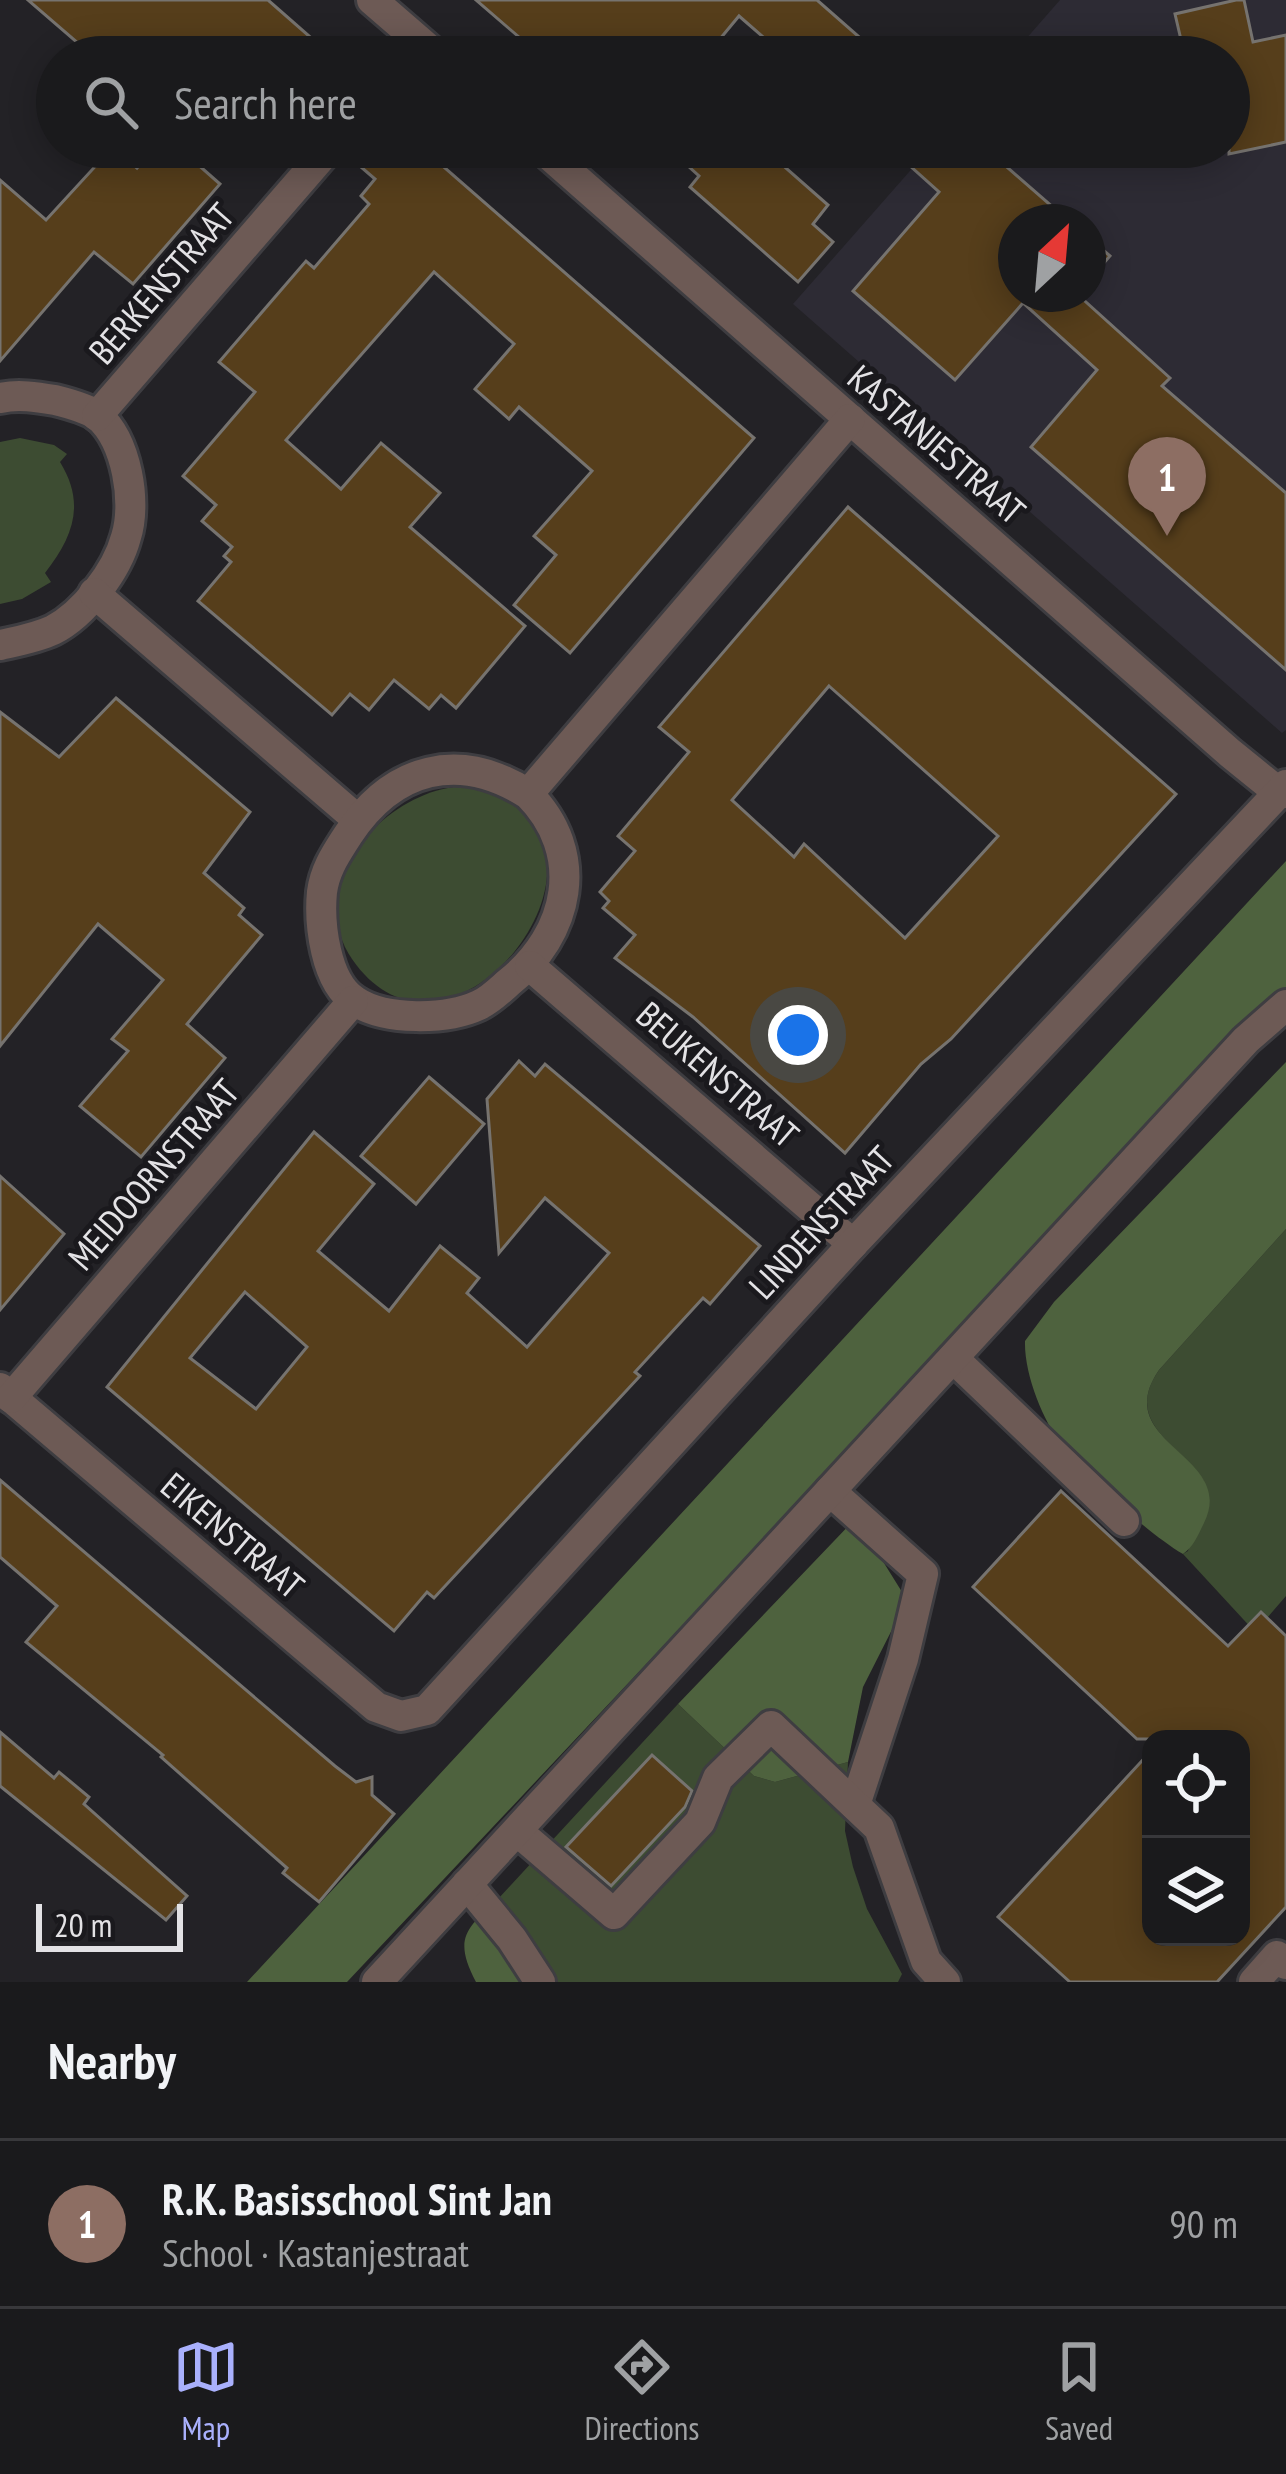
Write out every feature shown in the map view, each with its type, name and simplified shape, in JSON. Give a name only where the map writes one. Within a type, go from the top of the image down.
[{"type":"street","points":[[372,0],[407,36]]},
{"type":"street","name":"BERKENSTRAAT","points":[[97,416],[312,168]]},
{"type":"street","name":"KASTANJESTRAAT","points":[[565,168],[1283,790]]},
{"type":"street","name":"BERKENSTRAAT","points":[[0,398],[35,396],[66,402],[97,416],[118,450],[130,495],[127,536],[94,593],[56,628],[0,645]]},
{"type":"street","points":[[528,794],[850,419]]},
{"type":"street","points":[[94,593],[358,820]]},
{"type":"street","points":[[447,767],[502,777],[528,794],[549,814],[566,868],[558,921],[530,966],[483,1004],[446,1017],[397,1014],[353,1001],[331,968],[319,923],[325,871],[358,820],[394,783],[447,767]]},
{"type":"street","name":"LINDENSTRAAT","points":[[427,1710],[853,1244],[1283,790]]},
{"type":"street","name":"BEUKENSTRAAT","points":[[530,966],[853,1244]]},
{"type":"street","name":"MEIDOORNSTRAAT","points":[[6,1393],[353,1001]]},
{"type":"street","points":[[382,1980],[1246,1040],[1286,1004]]},
{"type":"street","points":[[953,1358],[1124,1521]]},
{"type":"street","name":"EIKENSTRAAT","points":[[6,1393],[376,1707],[401,1716],[427,1710]]},
{"type":"street","points":[[830,1491],[922,1574],[903,1659],[855,1805]]},
{"type":"street","points":[[517,1831],[614,1914],[700,1822],[718,1778],[771,1726],[879,1828],[926,1961],[945,1982]]},
{"type":"street","points":[[467,1884],[540,1982]]},
{"type":"street","points":[[1255,1982],[1277,1956],[1286,1964]]},
{"type":"shaded area","points":[[1060,0],[1286,0],[1286,730],[1282,733],[793,304],[913,168],[1250,168],[1250,36],[1028,36]]},
{"type":"green space","points":[[20,438],[54,445],[67,454],[60,462],[73,492],[73,520],[45,573],[51,582],[22,599],[0,604],[0,442]]},
{"type":"green space","points":[[465,786],[521,810],[545,849],[543,896],[521,942],[485,980],[441,1000],[395,996],[352,959],[339,930],[337,900],[345,871],[360,844],[382,821],[436,791]]},
{"type":"green space","points":[[1286,861],[1286,990],[1255,1010],[347,1982],[247,1982]]},
{"type":"green space","points":[[1286,1062],[1286,1229],[1159,1370],[1148,1395],[1149,1415],[1204,1480],[1210,1500],[1200,1532],[1183,1554],[1119,1505],[1063,1447],[1036,1397],[1025,1341],[1054,1302]]},
{"type":"green space","points":[[1286,1229],[1286,1596],[1255,1632],[1183,1554],[1188,1551],[1204,1481],[1158,1430],[1147,1404],[1159,1370]]},
{"type":"green space","points":[[856,1518],[907,1600],[863,1687],[848,1762],[775,1782],[754,1776],[678,1704]]},
{"type":"green space","points":[[678,1704],[754,1776],[775,1782],[848,1762],[845,1831],[853,1867],[867,1909],[902,1974],[898,1982],[551,1982],[498,1899]]},
{"type":"green space","points":[[498,1899],[551,1982],[476,1982],[465,1955],[466,1935]]},
{"type":"building","points":[[28,0],[268,0],[309,36],[70,36]]},
{"type":"building","points":[[476,0],[817,0],[858,36],[762,36],[739,16],[722,36],[518,36]]},
{"type":"building","points":[[1244,0],[1253,42],[1286,35],[1286,142],[1250,150],[1250,36],[1180,36],[1175,14]]},
{"type":"building","points":[[94,168],[202,168],[220,184],[133,284],[94,252],[0,361],[0,180],[46,220]]},
{"type":"building","points":[[362,168],[445,168],[754,438],[570,653],[514,605],[556,555],[534,536],[592,471],[519,407],[509,419],[475,389],[514,344],[434,272],[286,440],[341,489],[381,443],[440,493],[410,527],[525,626],[456,708],[441,695],[429,709],[394,680],[369,710],[350,694],[332,715],[198,601],[231,562],[224,556],[232,547],[202,521],[216,505],[183,476],[255,392],[219,362],[306,261],[314,268],[369,204],[361,196],[375,179]]},
{"type":"building","points":[[690,168],[786,168],[828,205],[813,224],[833,242],[798,282],[690,187],[699,176]]},
{"type":"building","points":[[912,168],[1008,168],[1049,204],[998,204],[998,312],[1015,312],[955,380],[853,291],[939,192]]},
{"type":"building","points":[[1033,312],[1097,312],[1170,378],[1162,386],[1286,493],[1286,670],[1031,447],[1097,370]]},
{"type":"building","points":[[848,507],[1176,794],[951,1039],[921,1064],[845,1153],[693,1017],[615,958],[635,935],[603,908],[609,901],[600,892],[635,851],[618,836],[689,752],[659,727]],"holes":[[[829,686],[998,836],[905,938],[804,844],[794,857],[732,800]]]},
{"type":"building","points":[[116,698],[250,812],[204,873],[244,908],[239,915],[262,935],[187,1024],[225,1058],[141,1157],[80,1106],[128,1051],[112,1039],[163,980],[98,924],[0,1046],[0,712],[59,757]]},
{"type":"building","points":[[519,1061],[535,1076],[545,1064],[760,1246],[710,1304],[703,1298],[635,1372],[640,1376],[434,1598],[427,1592],[394,1631],[107,1387],[314,1132],[374,1184],[318,1251],[389,1311],[440,1246],[479,1278],[467,1293],[527,1347],[609,1253],[545,1198],[499,1253],[487,1099]],"holes":[[[245,1292],[307,1347],[256,1409],[190,1358]]]},
{"type":"building","points":[[429,1077],[484,1124],[416,1204],[361,1156]]},
{"type":"building","points":[[0,1176],[64,1234],[0,1310]]},
{"type":"building","points":[[0,1480],[335,1766],[356,1782],[372,1777],[372,1795],[394,1814],[319,1902],[163,1755],[26,1642],[57,1606],[0,1557]]},
{"type":"building","points":[[1061,1491],[1228,1646],[1261,1612],[1286,1636],[1286,1907],[1217,1982],[1070,1982],[998,1917],[1142,1761],[1142,1946],[1250,1946],[1250,1730],[1142,1730],[1142,1739],[1137,1739],[973,1587]]},
{"type":"building","points":[[0,1732],[54,1778],[59,1772],[89,1797],[84,1804],[187,1896],[166,1920],[0,1786]]},
{"type":"building","points":[[652,1755],[692,1791],[685,1807],[611,1886],[566,1847]]},
{"type":"place","name":"R.K. Basisschool Sint Jan","points":[[1167,536]]}]
